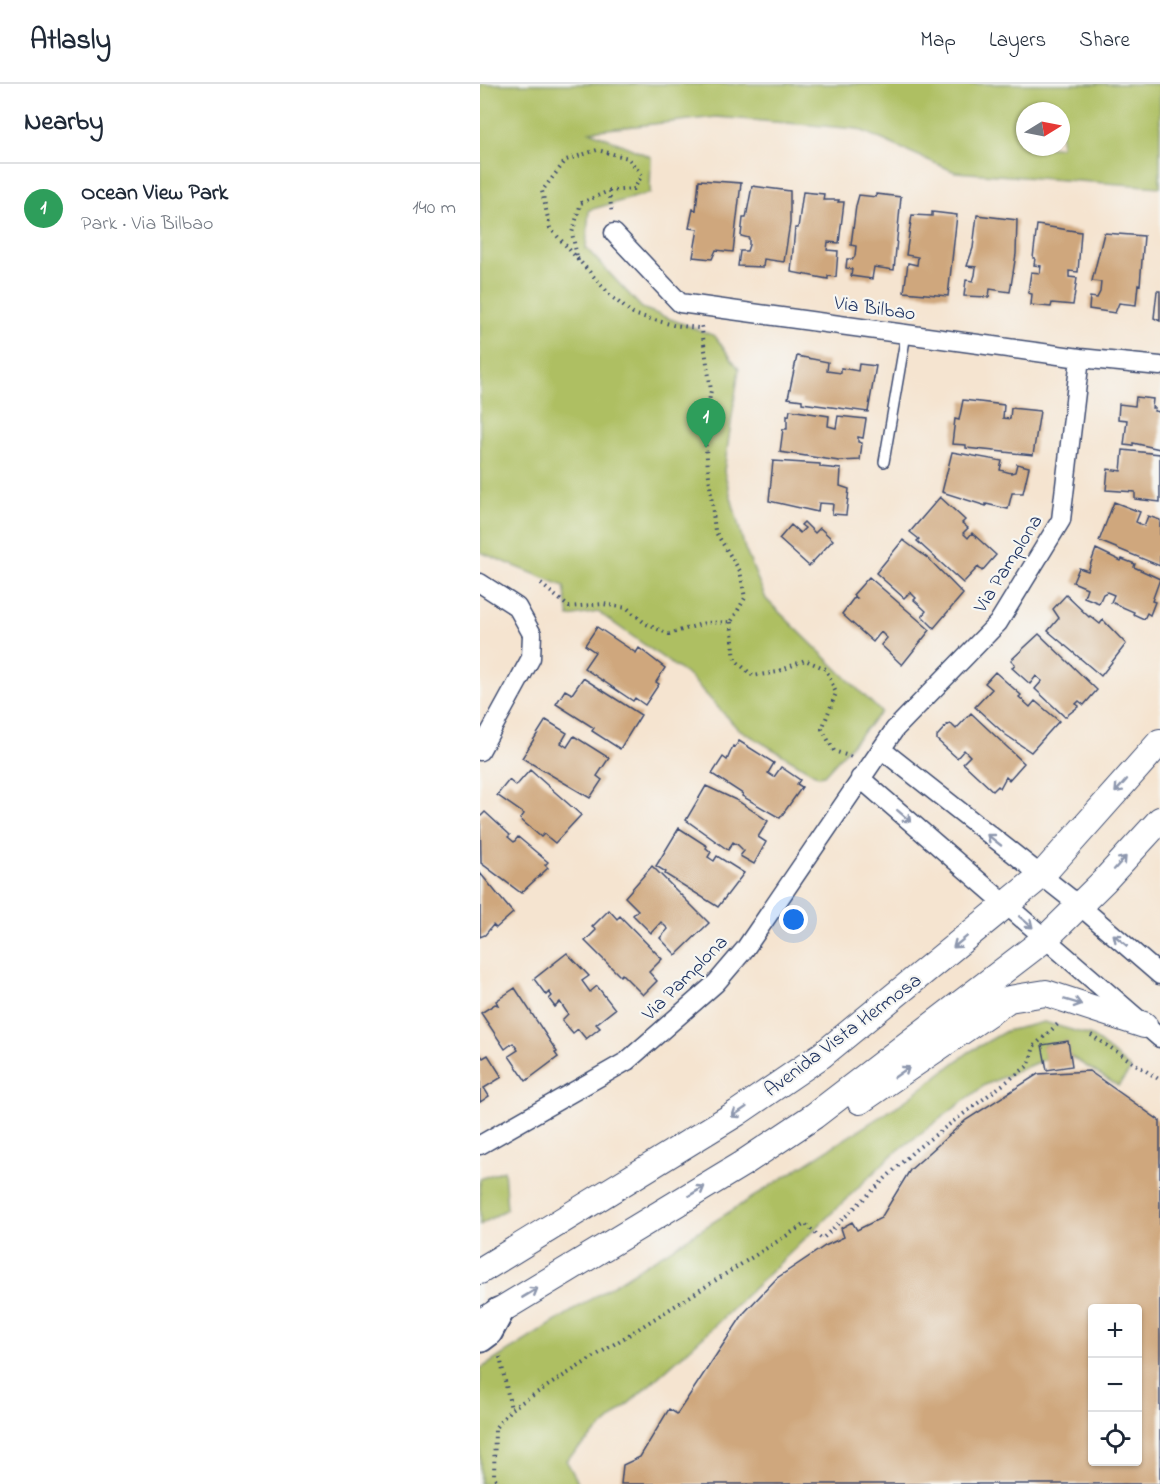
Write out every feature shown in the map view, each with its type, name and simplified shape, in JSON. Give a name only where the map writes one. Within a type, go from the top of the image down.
[{"type":"main road","name":"Avenida Vista Hermosa","points":[[480,1271],[737,1113],[813,1061],[1041,876],[1160,742]]},
{"type":"main road","points":[[490,1348],[489,1317],[742,1164],[814,1116],[1046,938],[1080,906],[1160,820]]},
{"type":"main road","points":[[814,1116],[858,1103],[1009,999],[1046,993],[1152,1032]]},
{"type":"street","name":"Via Bilbao","points":[[614,233],[680,303],[1080,358],[1160,366]]},
{"type":"street","name":"Via Pamplona","points":[[480,1145],[627,1061],[716,983],[745,949],[895,729],[998,623],[1061,520],[1080,358]]},
{"type":"street","points":[[480,583],[517,607],[532,634],[531,658],[480,751]]},
{"type":"street","points":[[870,763],[1041,876],[1080,906],[1160,975]]},
{"type":"street","points":[[870,763],[1006,905],[1152,1032]]},
{"type":"lane","points":[[884,462],[906,334]]},
{"type":"path","points":[[698,305],[711,390],[704,431],[715,531],[740,571],[746,598],[731,622],[735,660],[753,676],[777,672],[805,660],[826,669],[836,693],[822,729],[834,751],[870,763]]},
{"type":"path","points":[[541,584],[569,608],[603,604],[627,608],[646,624],[669,634],[705,622],[731,622]]},
{"type":"path","points":[[500,1484],[494,1477],[495,1428],[511,1409],[805,1224],[822,1239],[915,1150],[1029,1065],[1034,1046],[1065,1018]]},
{"type":"path","points":[[1084,1030],[1160,1080]]},
{"type":"path","points":[[490,1348],[511,1409]]},
{"type":"green space","points":[[480,84],[1160,84],[1160,187],[955,172],[858,129],[716,117],[590,131],[651,157],[650,193],[589,210],[586,248],[642,308],[715,336],[739,369],[724,471],[745,549],[766,599],[881,712],[824,775],[818,776],[737,728],[690,677],[598,612],[569,617],[564,586],[480,552]]},
{"type":"green space","points":[[1044,1022],[1092,1036],[1131,1069],[1118,1086],[1070,1056],[1067,1041],[1043,1045],[1045,1059],[985,1085],[892,1155],[707,1333],[566,1460],[579,1484],[480,1484],[480,1369],[902,1103],[969,1052],[1006,1031]]},
{"type":"green space","points":[[504,1170],[507,1209],[480,1225],[480,1179]]},
{"type":"building","points":[[699,180],[741,183],[733,252],[716,250],[712,259],[693,257],[698,229],[689,228],[693,209],[696,210]]},
{"type":"building","points":[[752,186],[790,191],[790,223],[784,262],[764,259],[763,267],[738,266],[740,251],[747,251],[749,245],[749,238],[741,236],[743,218],[746,218]]},
{"type":"building","points":[[803,192],[824,194],[823,200],[844,202],[839,243],[828,242],[827,250],[838,251],[836,277],[828,276],[828,279],[791,272],[795,228],[798,228]]},
{"type":"building","points":[[876,194],[901,197],[894,270],[874,267],[872,279],[851,276],[852,269],[846,268],[847,259],[853,259],[855,256],[856,246],[851,245],[859,195],[876,197]]},
{"type":"building","points":[[932,212],[957,215],[948,296],[904,292],[908,263],[917,265],[918,257],[906,255],[912,215],[932,216]]},
{"type":"building","points":[[977,215],[1017,220],[1016,254],[1010,292],[990,289],[989,297],[964,296],[966,280],[973,281],[975,275],[976,267],[967,266],[973,248]]},
{"type":"building","points":[[1037,225],[1081,232],[1078,272],[1069,271],[1069,277],[1077,278],[1073,305],[1052,303],[1051,307],[1031,305],[1032,294],[1028,293],[1031,272],[1040,273],[1041,266],[1034,265],[1035,258],[1033,258]]},
{"type":"building","points":[[1104,233],[1144,236],[1136,305],[1119,303],[1115,313],[1089,309],[1090,297],[1097,298],[1100,292],[1101,282],[1092,281]]},
{"type":"building","points":[[1157,291],[1160,291],[1160,321],[1154,318]]},
{"type":"building","points":[[797,356],[828,362],[827,371],[841,373],[841,368],[858,371],[859,364],[876,366],[868,412],[802,403],[802,400],[788,398]]},
{"type":"building","points":[[1136,397],[1153,399],[1152,408],[1160,412],[1160,449],[1133,443],[1133,446],[1124,445],[1127,420],[1118,419],[1119,404],[1135,406]]},
{"type":"building","points":[[963,400],[1004,405],[1003,418],[1010,419],[1011,408],[1040,411],[1033,455],[966,448],[966,445],[952,444],[955,419],[959,420]]},
{"type":"building","points":[[790,410],[829,416],[828,426],[836,428],[838,416],[866,419],[863,438],[858,437],[858,442],[862,443],[860,460],[839,461],[780,452],[783,429],[787,429],[787,415],[789,416]]},
{"type":"building","points":[[1123,450],[1160,454],[1160,502],[1135,499],[1135,492],[1106,490],[1108,469],[1121,471]]},
{"type":"building","points":[[952,452],[1002,461],[1000,470],[1011,473],[1015,472],[1017,464],[1029,467],[1023,493],[1012,493],[1008,509],[986,504],[986,506],[942,492]]},
{"type":"building","points":[[773,461],[820,464],[820,467],[841,469],[840,486],[849,489],[846,515],[832,514],[833,504],[819,503],[818,512],[769,501]]},
{"type":"building","points":[[940,497],[965,520],[962,523],[968,528],[963,533],[968,538],[972,533],[996,555],[982,571],[978,567],[963,583],[910,532]]},
{"type":"building","points":[[1114,502],[1140,512],[1136,522],[1144,526],[1148,516],[1160,520],[1160,566],[1099,541]]},
{"type":"building","points":[[804,522],[815,533],[820,528],[833,540],[809,566],[779,539],[791,525],[800,533],[805,528],[801,525]]},
{"type":"building","points":[[903,540],[930,560],[963,594],[934,628],[922,616],[926,611],[914,600],[916,598],[910,592],[904,598],[876,573]]},
{"type":"building","points":[[1096,549],[1121,561],[1122,559],[1135,564],[1134,567],[1160,579],[1152,601],[1155,602],[1150,615],[1147,613],[1144,619],[1133,614],[1134,612],[1111,602],[1114,595],[1107,592],[1103,594],[1099,603],[1084,597],[1087,588],[1073,582],[1079,568],[1088,571]]},
{"type":"building","points":[[869,577],[930,630],[902,665],[881,645],[887,638],[881,632],[873,642],[842,614],[853,599],[857,598],[853,595]]},
{"type":"building","points":[[1066,595],[1089,617],[1100,624],[1103,620],[1126,644],[1101,676],[1048,631],[1059,618],[1053,609]]},
{"type":"building","points":[[597,627],[636,653],[639,648],[665,668],[656,682],[659,684],[645,705],[635,698],[633,701],[584,668],[595,652],[585,645]]},
{"type":"building","points":[[1039,634],[1097,690],[1084,705],[1079,701],[1076,704],[1079,706],[1065,717],[1035,689],[1042,681],[1036,676],[1030,684],[1012,668],[1015,664],[1011,660]]},
{"type":"building","points":[[995,672],[1021,695],[1019,697],[1030,707],[1035,701],[1059,721],[1031,752],[1006,735],[975,707],[992,689],[985,683]]},
{"type":"building","points":[[583,678],[641,715],[620,749],[592,731],[594,728],[556,704],[565,690],[572,694]]},
{"type":"building","points":[[971,713],[1024,763],[1009,780],[1006,777],[1000,788],[998,786],[993,791],[963,763],[970,756],[964,750],[957,758],[937,740],[937,736],[947,725],[951,724],[956,729]]},
{"type":"building","points":[[546,720],[567,733],[561,743],[567,747],[574,736],[609,758],[597,776],[602,780],[590,798],[522,758]]},
{"type":"building","points":[[739,741],[774,763],[768,773],[774,777],[781,767],[800,780],[797,784],[802,787],[780,818],[742,796],[743,794],[712,774],[723,757],[727,760],[733,746],[735,747]]},
{"type":"building","points":[[530,770],[581,815],[555,843],[544,834],[541,837],[520,819],[524,814],[497,795],[509,780],[516,786]]},
{"type":"building","points":[[706,786],[738,801],[768,821],[758,837],[766,842],[754,864],[740,856],[744,851],[738,845],[733,842],[728,850],[686,820]]},
{"type":"building","points":[[485,812],[510,835],[508,837],[514,842],[518,837],[548,862],[545,865],[548,868],[521,893],[481,863],[480,817]]},
{"type":"building","points":[[679,828],[707,846],[706,848],[711,852],[708,857],[714,861],[717,856],[744,873],[718,907],[656,866]]},
{"type":"building","points":[[652,866],[709,923],[676,955],[660,938],[668,929],[661,922],[651,933],[633,915],[638,910],[625,897]]},
{"type":"building","points":[[480,873],[513,913],[496,928],[493,925],[485,935],[480,937]]},
{"type":"building","points":[[609,910],[617,919],[620,916],[662,959],[649,972],[657,981],[643,995],[585,941],[596,930],[592,927]]},
{"type":"building","points":[[567,953],[589,976],[582,981],[590,992],[597,986],[615,1009],[596,1024],[600,1028],[586,1039],[578,1029],[573,1033],[562,1020],[568,1014],[560,1002],[555,1007],[549,999],[552,996],[549,992],[546,995],[534,979]]},
{"type":"building","points":[[515,988],[558,1057],[526,1081],[509,1056],[518,1050],[513,1043],[505,1049],[481,1013],[495,1004],[498,1005],[496,1001]]},
{"type":"building","points":[[1068,1041],[1072,1066],[1047,1070],[1042,1045]]},
{"type":"building","points":[[480,1054],[483,1058],[488,1055],[502,1077],[484,1088],[489,1096],[480,1102]]},
{"type":"building","points":[[1089,1071],[1160,1121],[1160,1484],[621,1484],[623,1465],[640,1457],[669,1409],[677,1414],[744,1313],[777,1278],[825,1246],[844,1237],[841,1228],[852,1222],[857,1230],[881,1218],[910,1170],[966,1120],[1038,1074]]},
{"type":"place","name":"Ocean View Park","points":[[706,448]]}]
